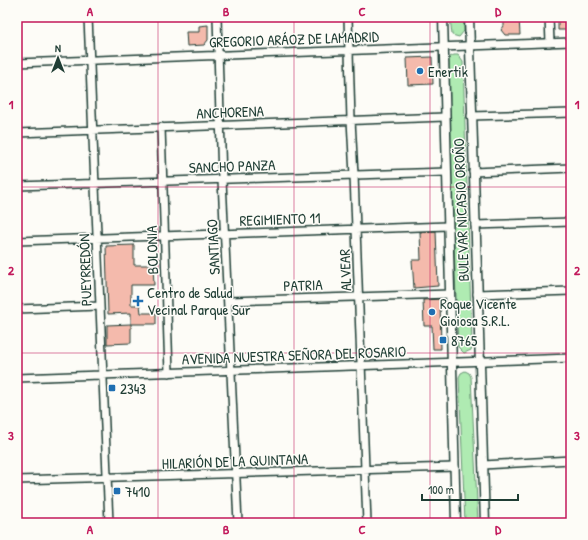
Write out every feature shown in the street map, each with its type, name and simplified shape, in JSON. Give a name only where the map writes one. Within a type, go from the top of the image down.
[{"type":"main road","name":"BULEVAR NICASIO OROÑO","points":[[444,17],[445,117],[456,523]]},
{"type":"main road","name":"BULEVAR NICASIO OROÑO","points":[[469,17],[485,523]]},
{"type":"street","name":"PUEYRREDÓN","points":[[88,17],[109,523]]},
{"type":"street","name":"SANTIAGO","points":[[218,17],[222,180],[229,301],[238,523]]},
{"type":"street","name":"ALVEAR","points":[[348,17],[350,50],[350,120],[354,175],[367,523]]},
{"type":"street","points":[[549,17],[550,43]]},
{"type":"street","name":"GREGORIO ARÁOZ DE LAMADRID","points":[[17,63],[571,42]]},
{"type":"street","points":[[472,116],[571,113]]},
{"type":"street","name":"ANCHORENA","points":[[17,133],[445,117]]},
{"type":"street","name":"BOLONIA","points":[[161,127],[169,373]]},
{"type":"street","points":[[473,172],[571,168]]},
{"type":"street","name":"SANCHO PANZA","points":[[17,186],[447,172]]},
{"type":"street","points":[[475,225],[571,222]]},
{"type":"street","name":"REGIMIENTO 11","points":[[17,241],[448,226]]},
{"type":"street","points":[[477,294],[571,291]]},
{"type":"street","name":"PATRIA","points":[[229,301],[450,294]]},
{"type":"street","points":[[17,309],[99,306]]},
{"type":"street","name":"AVENIDA NUESTRA SEÑORA DEL ROSARIO","points":[[17,378],[571,358]]},
{"type":"street","points":[[483,465],[571,460]]},
{"type":"street","name":"HILARIÓN DE LA QUINTANA","points":[[17,480],[455,466]]},
{"type":"green space","points":[[450,17],[464,17],[464,31],[459,37],[452,35]]},
{"type":"green space","points":[[458,55],[463,62],[472,346],[471,350],[464,353],[458,347],[447,62],[450,57]]},
{"type":"green space","points":[[465,371],[469,373],[471,377],[478,523],[465,523],[459,377],[461,373]]},
{"type":"building","points":[[506,17],[519,17],[520,35],[505,35],[501,30],[504,26],[504,19]]},
{"type":"building","points":[[558,17],[571,17],[571,30],[558,30]]},
{"type":"building","points":[[208,25],[208,40],[204,45],[187,46],[186,32],[199,32],[199,26]]},
{"type":"building","name":"Enertik","points":[[432,57],[433,84],[408,85],[407,58]]},
{"type":"building","points":[[436,231],[438,286],[414,288],[412,260],[421,260],[420,232]]},
{"type":"building","points":[[134,245],[134,265],[153,265],[154,285],[131,285],[131,305],[140,305],[141,313],[156,313],[156,324],[131,324],[131,313],[108,314],[106,246]]},
{"type":"building","name":"Roque Vicente Gioiosa S.R.L.","points":[[440,299],[441,349],[433,349],[432,326],[424,326],[423,300]]},
{"type":"building","points":[[131,324],[131,343],[107,344],[107,325]]},
{"type":"place","name":"Enertik","points":[[420,71]]},
{"type":"place","name":"Centro de Salud Vecinal Parque Sur","points":[[138,301]]},
{"type":"place","name":"Roque Vicente Gioiosa S.R.L.","points":[[432,312]]},
{"type":"place","name":"8765","points":[[443,340]]},
{"type":"place","name":"2343","points":[[112,388]]},
{"type":"place","name":"7410","points":[[117,491]]}]
